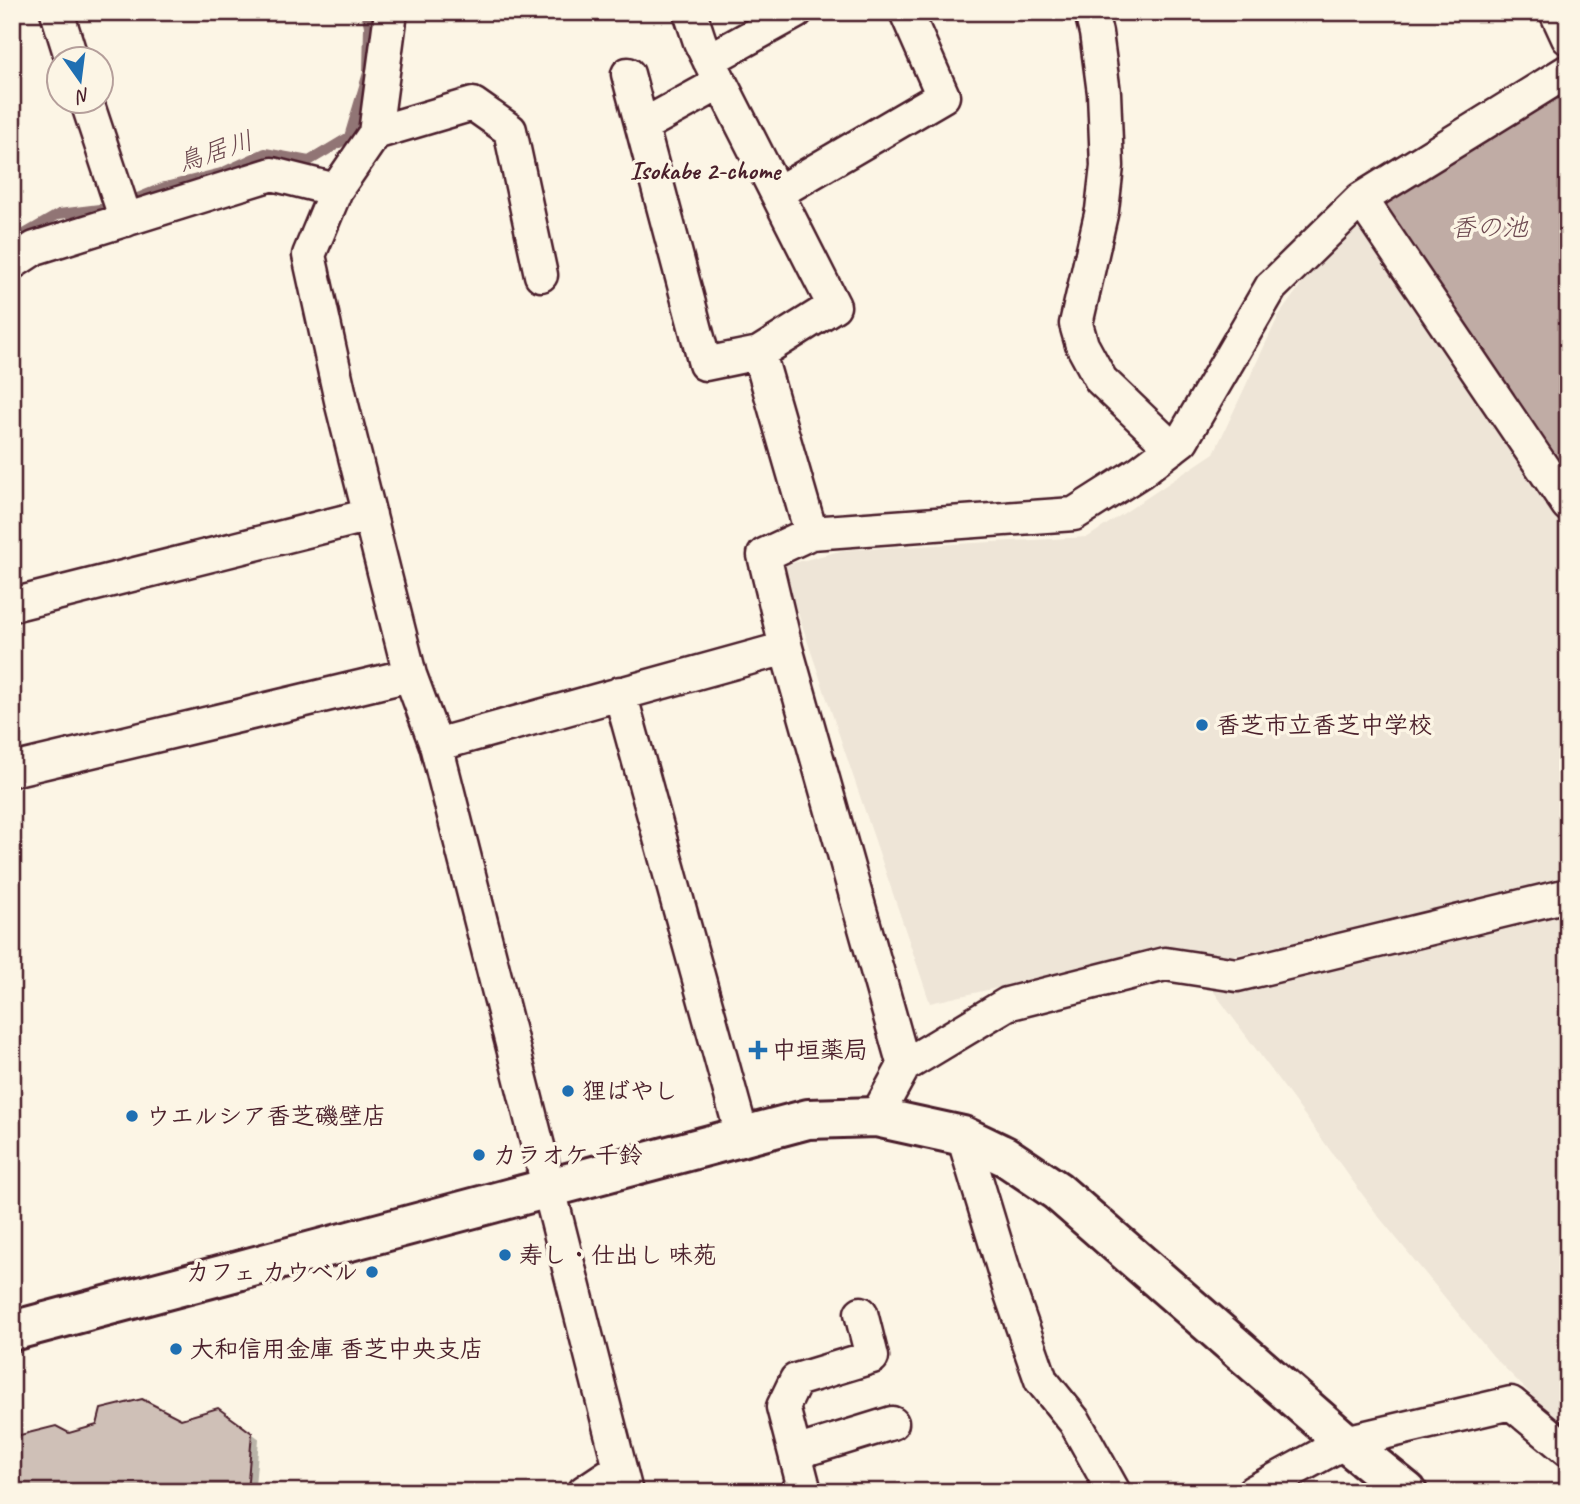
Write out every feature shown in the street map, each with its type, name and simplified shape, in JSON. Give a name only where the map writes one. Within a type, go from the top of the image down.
[{"type":"street","points":[[57,12],[68,46]]},
{"type":"street","points":[[391,12],[375,133],[336,190],[309,255],[342,405],[410,675],[436,745],[623,1480],[584,1492]]},
{"type":"street","points":[[628,74],[705,363],[759,353],[834,306],[700,42],[690,12]]},
{"type":"street","points":[[642,126],[796,12]]},
{"type":"street","points":[[777,194],[943,96],[906,12]]},
{"type":"street","points":[[1091,12],[1104,93],[1107,166],[1102,210],[1076,324],[1082,345],[1101,380],[1172,448]]},
{"type":"street","points":[[1556,12],[1568,38]]},
{"type":"street","points":[[904,1066],[786,648],[764,555],[811,533],[1074,514],[1140,472],[1182,440],[1271,287],[1362,199],[1568,71]]},
{"type":"street","points":[[375,133],[473,104],[510,130],[541,275]]},
{"type":"street","points":[[91,116],[126,220]]},
{"type":"street","points":[[12,263],[35,248],[272,174],[336,190]]},
{"type":"street","points":[[1362,199],[1568,505]]},
{"type":"street","points":[[759,353],[811,533]]},
{"type":"street","points":[[12,606],[370,515]]},
{"type":"street","points":[[436,745],[786,648]]},
{"type":"street","points":[[12,770],[410,675]]},
{"type":"street","points":[[620,694],[742,1135]]},
{"type":"street","points":[[876,1117],[904,1066],[1007,1004],[1165,964],[1237,975],[1568,895]]},
{"type":"street","points":[[12,1331],[742,1135],[808,1119],[876,1117],[963,1136],[1005,1156],[1057,1191],[1345,1442],[1407,1492]]},
{"type":"street","points":[[963,1136],[1011,1294],[1041,1380],[1075,1422],[1114,1492]]},
{"type":"street","points":[[797,1492],[804,1488],[783,1406],[796,1380],[872,1357],[861,1312]]},
{"type":"street","points":[[1253,1492],[1345,1442],[1511,1404],[1568,1450]]},
{"type":"street","points":[[795,1453],[892,1423]]},
{"type":"shaded area","name":"香芝市立香芝中学校","points":[[1362,221],[1568,529],[1568,884],[1225,957],[1150,953],[930,1003],[782,566],[844,550],[1088,537],[1214,453],[1279,315],[1314,267]]},
{"type":"shaded area","points":[[1568,913],[1568,1432],[1493,1356],[1379,1217],[1206,981]]},
{"type":"water","name":"香の池","points":[[1568,79],[1568,499],[1379,203]]},
{"type":"building","points":[[142,1399],[181,1419],[218,1408],[252,1433],[247,1492],[12,1492],[12,1437],[56,1426],[69,1433],[97,1425],[101,1409]]},
{"type":"waterway","name":"鳥居川","points":[[12,241],[59,214],[116,207],[165,187],[221,173],[265,153],[309,161],[349,137],[368,73],[369,26],[366,12]]},
{"type":"place","name":"香芝市立香芝中学校","points":[[1202,725]]},
{"type":"place","name":"中垣薬局","points":[[758,1050]]},
{"type":"place","name":"狸ばやし","points":[[568,1091]]},
{"type":"place","name":"ウエルシア香芝磯壁店","points":[[132,1116]]},
{"type":"place","name":"カラオケ 千鈴","points":[[479,1155]]},
{"type":"place","name":"寿し・仕出し 味苑","points":[[505,1255]]},
{"type":"place","name":"カフェ カウベル","points":[[372,1272]]},
{"type":"place","name":"大和信用金庫 香芝中央支店","points":[[176,1349]]},
{"type":"district","name":"Isokabe 2-chome","points":[[705,170]]}]
